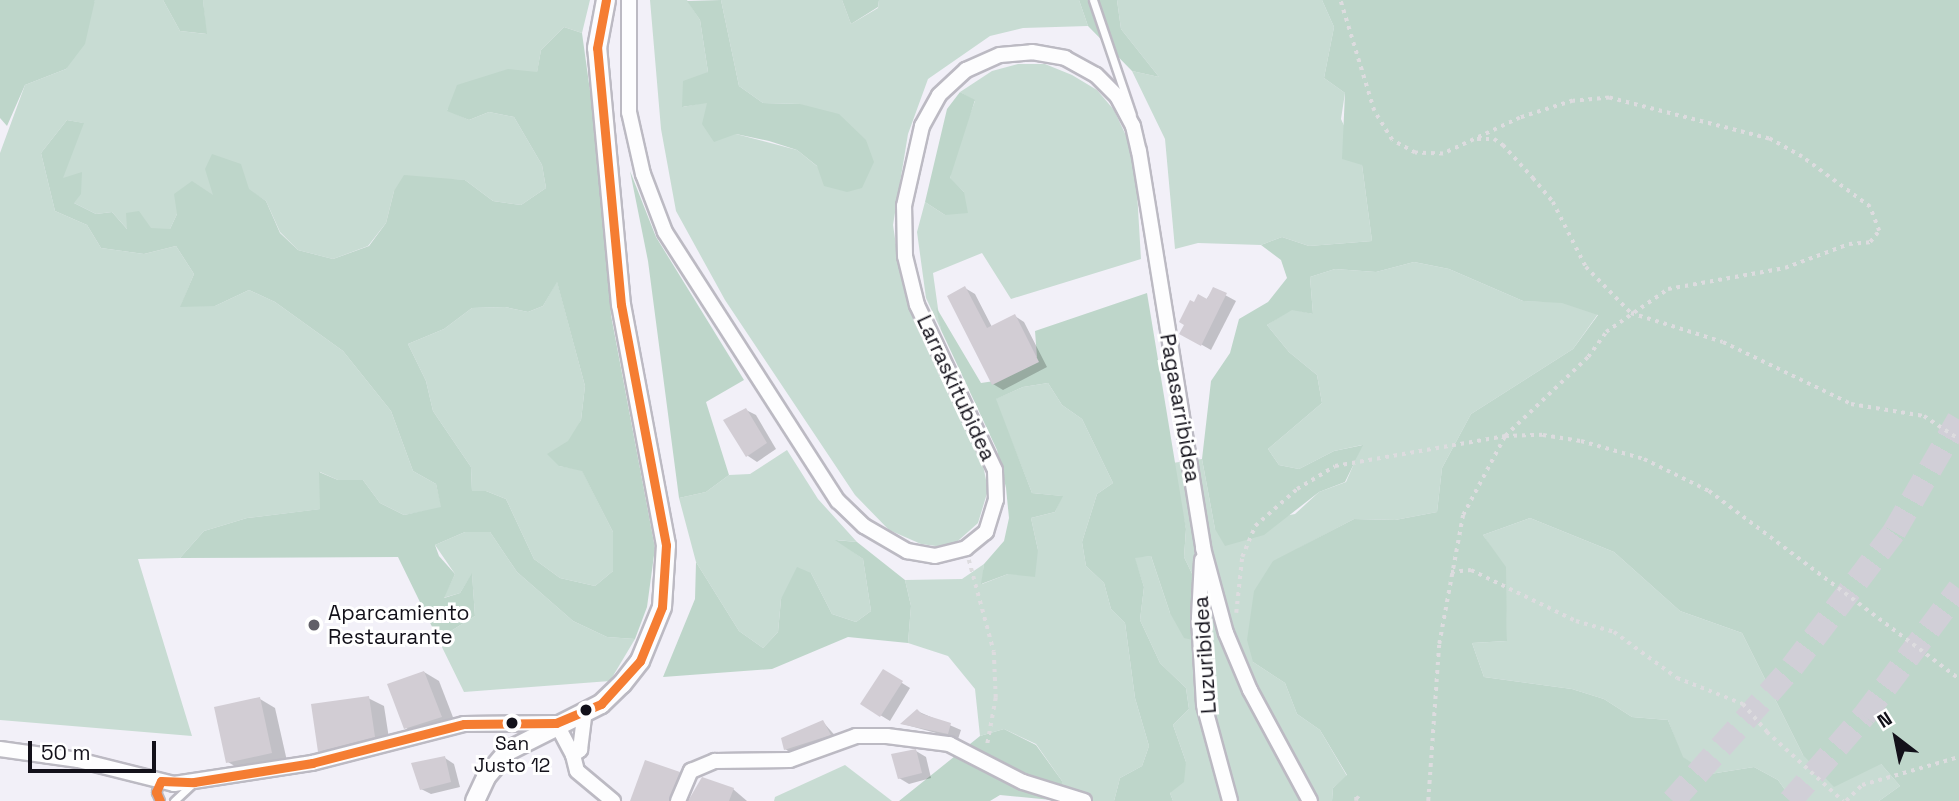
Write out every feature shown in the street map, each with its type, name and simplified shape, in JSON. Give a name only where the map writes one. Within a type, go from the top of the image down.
[{"type":"street","points":[[475,801],[485,777],[508,751],[556,723],[601,704],[639,661],[662,607],[665,567],[660,506],[621,305],[597,48],[606,0]]},
{"type":"street","points":[[629,0],[629,113],[643,174],[665,232],[704,296],[838,501],[864,526],[907,551],[935,556],[965,548]]},
{"type":"street","name":"Larraskitubidea","points":[[965,548],[986,532],[996,500],[995,470],[917,305],[905,256],[904,206],[922,126],[939,95],[966,70],[1000,55],[1032,52],[1065,58],[1096,75],[1117,96],[1133,126]]},
{"type":"street","name":"Pagasarribidea","points":[[1133,126],[1203,548],[1226,634],[1250,690],[1310,801]]},
{"type":"street","name":"Luzuribidea","points":[[1203,548],[1199,618],[1204,705],[1230,801]]},
{"type":"street","points":[[573,755],[580,750],[585,712]]},
{"type":"street","points":[[556,723],[573,755],[577,771],[613,801]]},
{"type":"street","points":[[0,749],[78,760],[161,781],[194,782],[312,763],[464,724],[556,723]]},
{"type":"street","points":[[678,801],[691,771],[715,761],[790,760],[856,736],[939,742],[1023,782],[1084,801]]},
{"type":"lane","name":"Pagasarribidea","points":[[1093,0],[1131,101],[1133,126]]},
{"type":"lane","points":[[160,801],[156,792],[161,781]]},
{"type":"lane","points":[[174,801],[194,782]]},
{"type":"path","points":[[1340,0],[1374,111],[1392,140],[1415,153],[1443,154],[1573,101],[1609,98],[1769,139],[1802,157],[1870,207],[1879,231],[1870,242],[1849,244],[1785,268],[1668,289],[1631,313],[1505,436],[1463,515],[1439,644],[1428,801]]},
{"type":"path","points":[[1477,139],[1494,139],[1503,145],[1540,186],[1553,202],[1586,267],[1631,313],[1723,342],[1852,404],[1924,416],[1959,439]]},
{"type":"path","points":[[1226,634],[1240,605],[1242,557],[1255,526],[1297,489],[1335,466],[1505,436],[1543,435],[1581,441],[1644,459],[1709,491],[1959,679]]},
{"type":"path","points":[[965,548],[994,664],[994,724],[979,760]]},
{"type":"path","points":[[1451,572],[1471,570],[1576,621],[1614,632],[1677,678],[1743,704],[1767,732],[1845,801],[1862,785],[1959,757]]},
{"type":"path","points":[[1356,801],[1356,797],[1363,801]]},
{"type":"green space","points":[[0,0],[95,0],[85,44],[66,69],[25,85],[7,126],[0,118]]},
{"type":"green space","points":[[95,0],[163,0],[180,31],[206,34],[203,0],[590,0],[582,33],[564,27],[541,50],[537,73],[508,70],[447,110],[469,120],[489,112],[514,117],[542,165],[546,188],[521,205],[493,201],[465,180],[437,179],[394,191],[386,223],[368,246],[333,259],[298,250],[280,232],[266,201],[249,190],[213,196],[177,214],[170,229],[128,230],[112,212],[96,214],[74,203],[62,178],[83,123],[67,120],[41,153],[55,211],[87,225],[101,248],[144,254],[176,246],[194,274],[181,306],[215,306],[249,290],[275,302],[343,351],[391,411],[413,471],[436,484],[442,508],[404,515],[380,503],[363,480],[338,480],[320,472],[321,509],[247,518],[204,531],[180,558],[138,559],[192,736],[0,720],[0,153],[25,85],[66,69]]},
{"type":"green space","points":[[163,0],[203,0],[207,34],[180,31]]},
{"type":"green space","points":[[650,0],[687,0],[700,20],[708,72],[683,107],[707,102],[736,134],[797,150],[818,167],[800,104],[763,103],[739,86],[721,0],[842,0],[851,24],[878,8],[879,0],[1079,0],[1088,26],[1023,28],[990,36],[928,79],[908,134],[893,225],[901,278],[980,450],[988,490],[978,523],[950,548],[921,544],[889,530],[855,495],[725,300],[676,211],[661,129]]},
{"type":"green space","points":[[721,0],[739,86],[763,103],[800,104],[839,114],[866,140],[874,162],[862,188],[847,192],[824,186],[817,166],[797,150],[769,141],[736,134],[714,142],[702,124],[707,103],[682,107],[683,81],[708,72],[700,20],[687,1]]},
{"type":"green space","points":[[842,0],[879,0],[878,7],[851,24]]},
{"type":"green space","points":[[1079,0],[1117,0],[1121,29],[1159,77],[1132,71],[1088,26]]},
{"type":"green space","points":[[1117,0],[1322,0],[1334,27],[1324,78],[1345,93],[1341,119],[1362,165],[1372,241],[1309,246],[1282,237],[1261,245],[1198,243],[1175,249],[1165,139],[1132,71],[1159,77],[1121,29]]},
{"type":"green space","points":[[1322,0],[1959,0],[1959,801],[1879,801],[1900,786],[1881,764],[1834,787],[1803,755],[1742,633],[1680,611],[1614,552],[1530,518],[1483,535],[1506,567],[1507,641],[1472,643],[1484,677],[1572,689],[1604,699],[1632,717],[1668,720],[1683,757],[1710,774],[1754,767],[1778,780],[1793,801],[1332,801],[1333,788],[1347,775],[1320,730],[1297,714],[1285,683],[1253,662],[1247,640],[1254,591],[1273,561],[1354,519],[1395,520],[1437,512],[1442,468],[1471,414],[1573,349],[1598,315],[1562,303],[1523,301],[1449,269],[1414,262],[1376,272],[1335,269],[1310,277],[1313,314],[1292,310],[1267,325],[1289,352],[1317,375],[1322,403],[1268,449],[1279,465],[1299,469],[1334,451],[1363,445],[1345,482],[1319,492],[1264,535],[1225,546],[1215,529],[1202,459],[1211,381],[1230,353],[1239,319],[1268,302],[1287,278],[1281,260],[1261,245],[1282,237],[1309,246],[1372,241],[1362,165],[1342,159],[1345,93],[1324,78],[1334,27]]},
{"type":"green space","points":[[564,27],[582,33],[602,178],[611,315],[655,548],[647,607],[635,639],[607,637],[573,621],[517,572],[490,532],[465,532],[435,545],[439,556],[455,574],[444,598],[460,593],[472,573],[475,616],[438,639],[398,557],[180,558],[204,531],[247,518],[320,509],[319,472],[338,480],[363,480],[380,503],[404,515],[441,507],[436,484],[413,471],[391,411],[343,351],[275,302],[249,290],[215,306],[180,307],[194,274],[176,246],[144,254],[101,248],[87,225],[55,211],[41,153],[67,120],[84,123],[63,178],[82,172],[81,194],[74,203],[96,214],[112,212],[127,229],[126,213],[139,211],[151,228],[170,229],[177,214],[174,194],[192,181],[213,195],[205,169],[212,154],[241,164],[249,189],[266,201],[280,233],[298,250],[333,259],[369,246],[386,223],[394,191],[404,175],[465,180],[493,201],[521,205],[546,188],[542,165],[514,117],[489,112],[469,120],[447,111],[457,85],[508,69],[537,72],[541,50]],"holes":[[[557,282],[585,386],[581,420],[568,441],[547,454],[559,466],[582,471],[613,532],[613,571],[595,586],[560,578],[534,559],[506,499],[486,491],[472,491],[471,467],[433,411],[426,381],[408,344],[444,329],[472,308],[505,307],[528,312],[543,306]]]},
{"type":"green space","points":[[1018,64],[1045,64],[1072,75],[1097,90],[1114,110],[1129,142],[1136,175],[1141,259],[1011,299],[982,253],[933,273],[941,330],[926,298],[917,232],[925,202],[945,215],[964,192],[950,179],[952,161],[975,101],[960,92],[992,71]]},
{"type":"green space","points":[[960,92],[975,100],[950,178],[964,192],[968,213],[945,215],[925,202],[947,109]]},
{"type":"green space","points":[[630,171],[656,237],[744,380],[706,402],[729,475],[706,492],[679,498],[648,261]]},
{"type":"green space","points":[[1414,262],[1449,269],[1523,301],[1562,302],[1598,314],[1573,349],[1471,414],[1442,468],[1437,512],[1395,520],[1354,519],[1299,548],[1253,662],[1285,683],[1297,714],[1320,730],[1347,776],[1333,788],[1332,801],[1173,801],[1170,793],[1186,762],[1173,725],[1189,709],[1186,688],[1160,663],[1140,620],[1144,587],[1134,557],[1151,556],[1170,613],[1196,582],[1184,557],[1186,529],[1172,463],[1202,459],[1215,529],[1295,514],[1319,492],[1346,482],[1362,445],[1334,451],[1299,469],[1279,465],[1268,449],[1322,403],[1317,375],[1289,352],[1267,325],[1292,309],[1313,314],[1310,277],[1335,269],[1376,272]]},
{"type":"green space","points":[[557,281],[585,386],[581,420],[559,466],[582,470],[613,532],[613,571],[595,586],[560,578],[534,559],[506,499],[486,491],[472,491],[471,467],[433,411],[426,381],[408,344],[444,329],[472,308],[505,307],[528,312],[543,306]]},
{"type":"green space","points":[[1147,293],[1186,529],[1184,557],[1196,582],[1193,640],[1184,638],[1170,613],[1151,556],[1135,558],[1144,587],[1140,620],[1160,663],[1186,688],[1189,709],[1173,725],[1186,762],[1184,782],[1170,793],[1173,801],[1114,801],[1120,778],[1142,766],[1149,746],[1135,698],[1125,623],[1111,609],[1104,583],[1086,566],[1082,542],[1097,494],[1113,483],[1082,419],[1062,405],[1048,383],[1023,387],[996,399],[1032,493],[1063,496],[1055,512],[1031,518],[1038,550],[1035,577],[1008,574],[981,584],[984,564],[1004,541],[1009,518],[1006,488],[997,450],[941,330],[936,307],[981,383],[1001,380],[1037,357],[1035,331]]},
{"type":"green space","points":[[1048,383],[1062,405],[1082,419],[1113,483],[1097,494],[1082,542],[1086,566],[1104,583],[1111,609],[1125,623],[1135,698],[1149,746],[1142,766],[1120,778],[1114,801],[1062,801],[1062,781],[1036,744],[1004,729],[980,736],[975,689],[948,656],[908,643],[911,606],[905,580],[962,579],[984,564],[982,584],[1008,574],[1038,550],[1031,518],[1055,512],[1062,496],[1032,493],[995,399],[1023,387]]},
{"type":"green space","points":[[787,450],[818,499],[857,542],[837,540],[863,559],[871,611],[856,622],[832,614],[811,573],[781,599],[778,632],[763,648],[739,631],[696,562],[679,498],[706,492],[729,475],[750,474]]},
{"type":"green space","points":[[1530,518],[1614,552],[1680,611],[1742,633],[1803,755],[1881,764],[1900,786],[1879,801],[1793,801],[1778,780],[1754,767],[1710,774],[1682,757],[1668,720],[1632,717],[1604,699],[1572,689],[1484,677],[1472,643],[1507,641],[1506,610],[1492,549],[1483,535]]},
{"type":"green space","points":[[465,532],[490,532],[517,572],[573,621],[607,637],[635,639],[610,681],[464,692],[438,639],[475,616],[472,574],[460,593],[443,598],[455,574],[435,545]]},
{"type":"green space","points":[[835,540],[857,542],[905,580],[911,606],[908,643],[848,637],[772,669],[663,677],[695,599],[696,562],[739,631],[763,648],[778,632],[781,599],[797,567],[811,573],[832,614],[856,622],[871,611],[863,559]]},
{"type":"green space","points":[[1004,729],[1036,745],[1062,781],[1062,801],[1000,795],[990,801],[899,801],[980,736]]},
{"type":"green space","points":[[845,765],[892,801],[774,801],[775,797]]},
{"type":"building","points":[[965,286],[987,328],[1015,314],[1039,362],[992,385],[947,296]]},
{"type":"building","points":[[1213,287],[1227,293],[1201,346],[1179,334],[1184,325],[1179,322],[1190,300],[1194,302],[1198,294],[1207,299]]},
{"type":"building","points":[[746,408],[767,443],[746,457],[723,420]]},
{"type":"building","points":[[883,669],[903,681],[880,717],[860,704]]},
{"type":"building","points":[[424,671],[442,717],[404,729],[387,684]]},
{"type":"building","points":[[369,696],[375,737],[318,752],[311,704]]},
{"type":"building","points":[[260,697],[272,753],[226,763],[214,707]]},
{"type":"building","points":[[917,709],[922,714],[951,723],[948,734],[900,724]]},
{"type":"building","points":[[823,720],[831,735],[784,750],[781,738]]},
{"type":"building","points":[[916,749],[922,773],[898,779],[891,754]]},
{"type":"building","points":[[445,756],[451,782],[420,790],[411,763]]},
{"type":"building","points":[[645,760],[680,772],[669,801],[630,801]]},
{"type":"building","points":[[702,777],[734,788],[729,801],[688,801]]},
{"type":"tunnel","points":[[1673,801],[1792,667],[1894,532],[1959,419]]},
{"type":"tunnel","points":[[1790,801],[1864,716],[1959,589]]},
{"type":"transit line","points":[[160,801],[156,792],[161,781],[194,782],[312,763],[464,724],[556,723],[601,704],[640,661],[662,607],[666,545],[621,305],[597,48],[606,0]]},
{"type":"place","name":"Aparcamiento Restaurante","points":[[314,625]]},
{"type":"place","name":"San Justo 12","points":[[512,723]]}]
